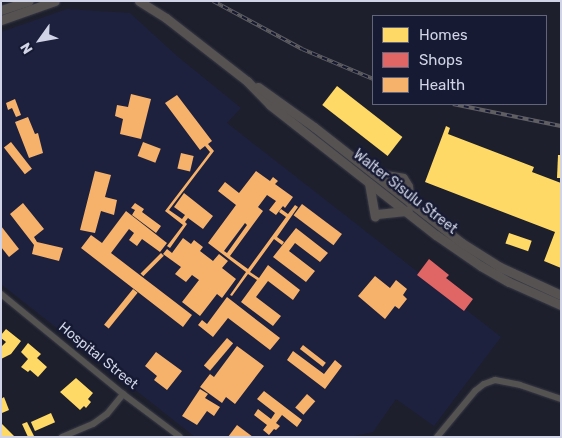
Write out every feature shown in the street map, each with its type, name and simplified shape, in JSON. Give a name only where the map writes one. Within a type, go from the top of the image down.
[{"type":"main road","points":[[1,10],[29,1]]},
{"type":"main road","points":[[1,20],[55,1]]},
{"type":"main road","name":"Walter Sisulu Street","points":[[139,1],[166,18],[247,81],[290,109],[371,173],[481,266],[529,292],[561,305]]},
{"type":"main road","name":"Walter Sisulu Street","points":[[247,81],[270,104],[369,183],[500,267],[561,295]]},
{"type":"main road","points":[[369,183],[376,215],[409,207],[408,186],[403,178],[371,173]]},
{"type":"street","name":"Hospital Street","points":[[1,294],[123,394],[180,437]]},
{"type":"street","points":[[437,437],[475,391],[484,384],[494,380],[520,385],[561,399]]},
{"type":"street","points":[[62,437],[93,424],[108,414],[123,394]]},
{"type":"shaded area","points":[[67,9],[130,13],[177,56],[241,108],[227,123],[501,337],[434,426],[396,399],[373,432],[349,437],[195,437],[1,284],[1,32]]},
{"type":"building: Homes","points":[[337,86],[402,137],[388,156],[322,105]]},
{"type":"building: Homes","points":[[446,126],[450,128],[448,134],[534,167],[532,172],[561,183],[561,268],[544,261],[555,232],[425,182]]},
{"type":"building: Homes","points":[[558,155],[561,155],[561,178],[557,178]]},
{"type":"building: Homes","points":[[509,233],[532,241],[528,251],[505,243]]},
{"type":"building: Homes","points":[[6,329],[21,341],[11,354],[1,359],[1,347],[6,342],[1,338],[1,335]]},
{"type":"building: Homes","points":[[28,343],[41,354],[37,358],[47,367],[38,377],[30,370],[28,372],[21,367],[28,359],[21,352]]},
{"type":"building: Homes","points":[[76,378],[93,393],[88,399],[91,402],[86,408],[84,406],[80,410],[60,392]]},
{"type":"building: Homes","points":[[4,397],[9,410],[2,413],[1,399]]},
{"type":"building: Homes","points":[[51,413],[55,422],[35,431],[31,422]]},
{"type":"building: Homes","points":[[27,422],[34,436],[28,437],[22,424]]},
{"type":"building: Homes","points":[[1,423],[15,437],[1,437]]},
{"type":"building: Shops","points":[[429,259],[449,275],[446,278],[473,299],[464,311],[417,275]]},
{"type":"building: Health","points":[[131,94],[151,99],[141,139],[120,134],[123,119],[115,116],[117,105],[128,107]]},
{"type":"building: Health","points":[[177,95],[212,141],[208,144],[214,151],[169,210],[182,219],[185,215],[174,207],[184,193],[213,216],[203,229],[188,218],[185,222],[187,224],[170,248],[167,246],[183,225],[165,211],[210,152],[205,146],[200,150],[165,103]]},
{"type":"building: Health","points":[[15,99],[21,115],[16,117],[12,108],[8,110],[6,103]]},
{"type":"building: Health","points":[[28,117],[35,134],[38,133],[43,153],[29,158],[15,122]]},
{"type":"building: Health","points":[[11,142],[32,169],[25,174],[4,148]]},
{"type":"building: Health","points":[[143,142],[161,149],[155,163],[138,156]]},
{"type":"building: Health","points":[[181,153],[194,156],[190,172],[177,169]]},
{"type":"building: Health","points":[[95,171],[111,175],[105,197],[117,200],[114,215],[101,211],[95,233],[80,230]]},
{"type":"building: Health","points":[[256,171],[270,181],[273,177],[278,181],[275,184],[293,197],[285,208],[283,206],[276,215],[269,210],[276,201],[267,195],[258,207],[263,211],[230,256],[248,269],[286,217],[279,212],[281,209],[288,214],[295,205],[298,207],[277,237],[284,242],[282,245],[274,239],[250,272],[259,278],[268,265],[300,290],[293,300],[268,281],[256,297],[281,316],[273,326],[241,302],[257,280],[248,274],[232,296],[230,295],[246,272],[208,243],[236,205],[218,191],[225,182],[239,193]],"holes":[[[245,223],[247,225],[227,253],[224,251]]]},
{"type":"building: Health","points":[[23,203],[44,229],[34,237],[37,242],[63,248],[59,261],[32,254],[34,245],[10,214]]},
{"type":"building: Health","points":[[135,203],[144,209],[142,212],[161,226],[156,233],[132,215],[135,210],[131,208]]},
{"type":"building: Health","points":[[302,204],[342,234],[334,245],[294,215]]},
{"type":"building: Health","points":[[126,211],[167,243],[160,252],[142,239],[137,246],[129,240],[134,233],[129,229],[111,253],[192,315],[183,327],[81,248],[91,235],[102,243]]},
{"type":"building: Health","points":[[1,226],[19,249],[9,257],[1,247]]},
{"type":"building: Health","points":[[296,228],[328,253],[320,262],[295,243],[289,251],[315,271],[306,282],[273,257]]},
{"type":"building: Health","points":[[183,238],[191,244],[194,240],[203,247],[200,251],[213,261],[219,254],[228,261],[222,268],[236,279],[222,298],[217,294],[200,316],[182,302],[199,280],[192,275],[186,282],[175,274],[181,267],[163,254],[167,249],[172,253]]},
{"type":"building: Health","points":[[161,253],[164,256],[143,276],[140,274]]},
{"type":"building: Health","points":[[375,276],[390,288],[396,280],[407,289],[403,295],[407,299],[399,309],[395,306],[385,319],[358,296]]},
{"type":"building: Health","points":[[133,289],[138,293],[109,329],[104,325]]},
{"type":"building: Health","points":[[227,297],[280,338],[270,350],[228,318],[213,337],[198,325],[202,320],[207,324]]},
{"type":"building: Health","points":[[227,338],[233,343],[210,371],[204,366]]},
{"type":"building: Health","points":[[303,345],[326,363],[323,367],[300,349]]},
{"type":"building: Health","points":[[237,346],[264,366],[235,404],[226,397],[222,403],[200,387],[210,374],[214,377]]},
{"type":"building: Health","points":[[293,351],[324,374],[335,360],[342,366],[325,389],[287,360]]},
{"type":"building: Health","points":[[156,352],[182,371],[167,390],[154,380],[157,376],[145,366]]},
{"type":"building: Health","points":[[200,389],[208,394],[205,398],[220,407],[214,416],[207,411],[197,425],[182,416]]},
{"type":"building: Health","points":[[264,391],[302,420],[297,427],[282,415],[276,423],[280,426],[276,430],[274,429],[269,435],[263,430],[267,425],[254,415],[258,409],[271,419],[275,413],[257,399]]},
{"type":"building: Health","points":[[307,394],[315,401],[303,415],[295,408]]},
{"type":"building: Health","points":[[237,425],[253,437],[228,437]]},
{"type":"railway","points":[[213,1],[302,49],[372,79]]},
{"type":"railway","points":[[458,105],[561,126]]}]
